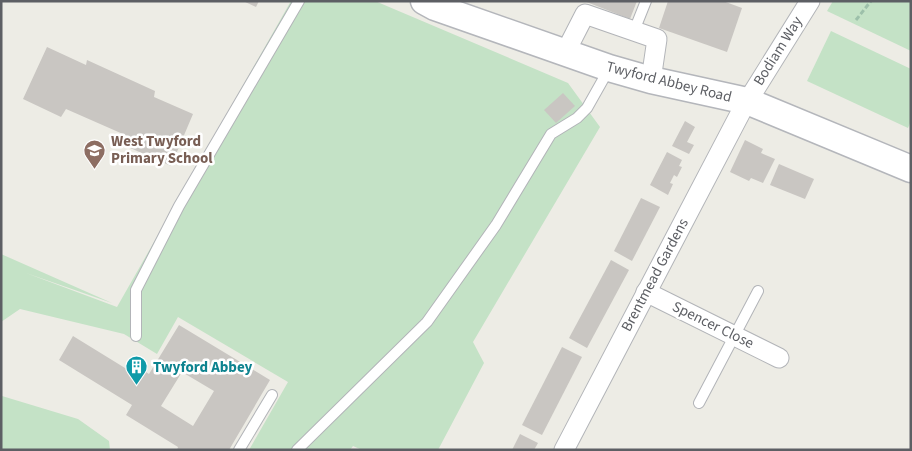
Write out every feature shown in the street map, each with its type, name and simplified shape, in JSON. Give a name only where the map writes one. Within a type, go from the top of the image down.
[{"type":"street","name":"Bodiam Way","points":[[747,101],[810,1]]},
{"type":"street","name":"Twyford Abbey Road","points":[[432,3],[609,68],[651,80],[747,101],[911,169]]},
{"type":"street","points":[[564,53],[585,14],[657,39],[651,80]]},
{"type":"street","name":"Brentmead Gardens","points":[[564,450],[747,101]]},
{"type":"street","name":"Spencer Close","points":[[646,292],[779,358]]},
{"type":"lane","points":[[136,336],[136,290],[179,206],[299,1]]},
{"type":"lane","points":[[634,31],[646,1]]},
{"type":"lane","points":[[297,450],[427,322],[496,225],[551,134],[577,118],[587,108],[609,68]]},
{"type":"lane","points":[[699,403],[758,291]]},
{"type":"lane","points":[[239,450],[272,395]]},
{"type":"path","points":[[856,20],[871,1]]},
{"type":"green space","points":[[291,1],[375,1],[568,83],[600,127],[473,342],[484,363],[438,450],[362,450],[353,446],[350,450],[249,450],[288,382],[178,317],[157,354],[124,334],[20,309],[1,322],[1,254],[112,303],[26,273],[117,307]]},
{"type":"green space","points":[[833,1],[911,1],[911,51],[827,11]]},
{"type":"green space","points":[[831,31],[911,69],[911,121],[908,128],[807,81]]},
{"type":"green space","points":[[1,395],[78,419],[109,441],[110,450],[1,450]]},
{"type":"building","points":[[243,1],[259,1],[256,7]]},
{"type":"building","points":[[584,1],[637,1],[630,19]]},
{"type":"building","points":[[668,1],[723,1],[742,8],[727,52],[659,28]]},
{"type":"building","points":[[47,47],[86,65],[87,60],[155,91],[154,97],[193,114],[171,166],[128,147],[132,138],[66,109],[61,117],[23,99]]},
{"type":"building","points":[[563,93],[575,106],[556,123],[544,110]]},
{"type":"building","points":[[685,121],[695,127],[687,142],[694,145],[689,154],[672,146]]},
{"type":"building","points":[[745,140],[763,149],[761,153],[775,159],[763,183],[751,178],[749,181],[730,172]]},
{"type":"building","points":[[667,152],[682,160],[679,166],[682,167],[677,177],[674,175],[670,183],[673,184],[668,195],[650,185]]},
{"type":"building","points":[[779,164],[814,179],[805,199],[770,185]]},
{"type":"building","points":[[641,198],[660,207],[632,261],[614,251]]},
{"type":"building","points":[[611,260],[629,270],[587,348],[569,338]]},
{"type":"building","name":"Twyford Abbey","points":[[179,325],[270,380],[229,450],[177,450],[178,447],[126,415],[132,405],[59,360],[73,336],[138,376],[141,369],[149,374]],"holes":[[[182,372],[214,391],[193,426],[161,406]]]},
{"type":"building","points":[[562,347],[582,357],[542,435],[522,425]]},
{"type":"building","points":[[520,434],[538,443],[534,450],[512,450]]},
{"type":"place","name":"West Twyford Primary School","points":[[95,169]]},
{"type":"place","name":"Twyford Abbey","points":[[137,386]]}]
